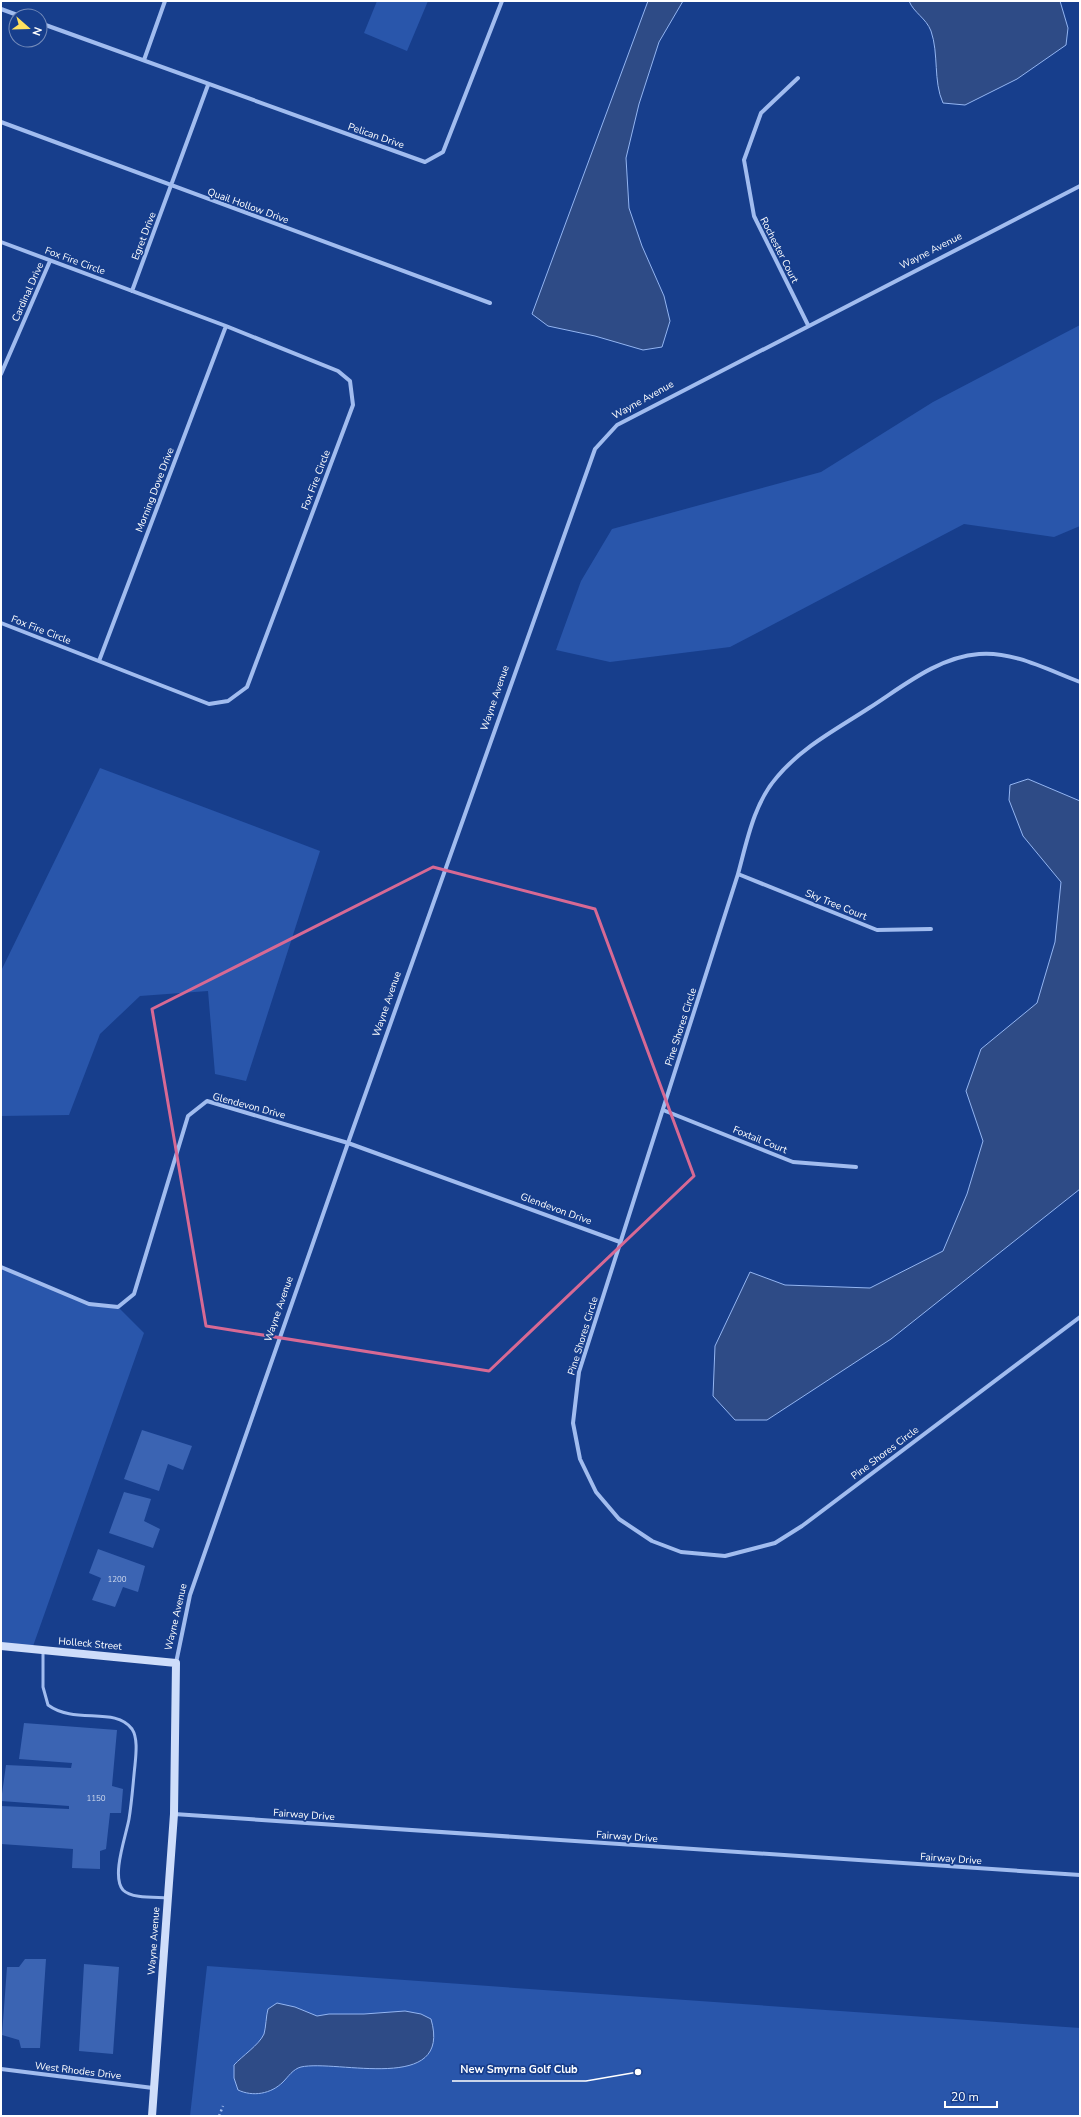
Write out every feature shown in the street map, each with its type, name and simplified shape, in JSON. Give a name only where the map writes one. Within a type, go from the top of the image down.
[{"type":"street","points":[[144,60],[165,1]]},
{"type":"street","name":"Pelican Drive","points":[[48,26],[144,60],[208,85],[426,162],[443,152],[502,1]]},
{"type":"street","name":"Rochester Court","points":[[798,78],[761,113],[744,160],[754,216],[808,325]]},
{"type":"street","points":[[172,186],[208,85]]},
{"type":"street","name":"Quail Hollow Drive","points":[[1,122],[490,303]]},
{"type":"street","name":"Egret Drive","points":[[132,291],[172,186]]},
{"type":"street","name":"Wayne Avenue","points":[[152,2116],[174,1814],[176,1663],[190,1595],[348,1143],[595,448],[617,425],[808,325],[1080,186]]},
{"type":"street","name":"Fox Fire Circle","points":[[1,242],[226,326],[338,370],[350,381],[353,405],[247,687],[228,701],[209,704],[1,624]]},
{"type":"street","name":"Cardinal Drive","points":[[1,374],[50,261]]},
{"type":"street","name":"Morning Dove Drive","points":[[99,661],[226,326]]},
{"type":"street","name":"Pine Shores Circle","points":[[1080,682],[1011,657],[980,654],[956,658],[930,669],[810,745],[777,776],[766,793],[751,827],[738,874],[578,1372],[573,1424],[580,1459],[596,1492],[619,1519],[652,1541],[682,1552],[725,1556],[775,1543],[802,1526],[1080,1317]]},
{"type":"street","name":"Sky Tree Court","points":[[738,874],[878,930],[931,929]]},
{"type":"street","name":"Glendevon Drive","points":[[1,1266],[89,1304],[118,1307],[134,1294],[188,1116],[207,1102],[348,1143],[620,1242]]},
{"type":"street","name":"Foxtail Court","points":[[663,1110],[793,1162],[856,1167]]},
{"type":"street","name":"Holleck Street","points":[[1,1646],[176,1663]]},
{"type":"street","name":"Fairway Drive","points":[[174,1814],[1080,1875]]},
{"type":"street","name":"West Rhodes Drive","points":[[1,2069],[153,2088]]},
{"type":"lane","points":[[43,1650],[43,1687],[48,1705],[54,1710],[73,1716],[118,1718],[126,1722],[133,1731],[136,1749],[132,1800],[120,1866],[120,1884],[124,1890],[130,1894],[168,1898]]},
{"type":"path","points":[[219,2116],[223,2106]]},
{"type":"highlighted area","points":[[433,867],[595,909],[694,1176],[489,1371],[206,1326],[152,1009]]},
{"type":"shaded area","points":[[377,1],[428,1],[407,51],[364,33]]},
{"type":"shaded area","points":[[648,1],[683,1],[659,42],[639,104],[626,158],[629,208],[642,246],[664,296],[670,321],[662,347],[643,350],[595,336],[548,326],[532,314]]},
{"type":"shaded area","points":[[909,1],[1060,1],[1068,28],[1066,45],[1017,79],[965,105],[943,103],[938,86],[935,49],[931,31],[929,26]]},
{"type":"shaded area","points":[[1080,325],[1080,526],[1054,537],[964,524],[730,647],[610,662],[556,650],[581,581],[612,529],[821,472],[933,402]]},
{"type":"shaded area","points":[[100,768],[320,851],[246,1081],[215,1074],[208,991],[140,996],[100,1034],[69,1115],[1,1116],[1,971]]},
{"type":"shaded area","points":[[1028,779],[1080,801],[1080,1189],[891,1339],[767,1420],[735,1420],[713,1396],[715,1346],[750,1272],[785,1285],[870,1288],[943,1251],[967,1194],[983,1141],[966,1091],[981,1049],[1037,1003],[1055,942],[1061,882],[1023,836],[1009,800],[1010,785]]},
{"type":"shaded area","points":[[1,1267],[89,1304],[118,1307],[144,1333],[32,1649],[1,1646]]},
{"type":"shaded area","points":[[207,1966],[1080,2028],[1080,2116],[190,2116]]},
{"type":"shaded area","points":[[277,2003],[295,2007],[317,2016],[329,2014],[364,2014],[405,2011],[421,2014],[431,2019],[433,2043],[425,2057],[409,2065],[388,2068],[301,2067],[293,2071],[278,2086],[267,2092],[256,2094],[238,2090],[234,2078],[234,2065],[262,2038],[265,2031],[268,2009]]},
{"type":"building","points":[[142,1430],[192,1446],[183,1470],[168,1464],[159,1491],[124,1479]]},
{"type":"building","points":[[124,1492],[151,1499],[144,1521],[160,1529],[153,1548],[109,1533]]},
{"type":"building","points":[[98,1549],[145,1566],[138,1592],[123,1587],[115,1607],[92,1600],[101,1578],[89,1573]]},
{"type":"building","points":[[24,1723],[117,1730],[112,1786],[123,1789],[121,1813],[110,1813],[106,1849],[100,1851],[100,1869],[72,1868],[73,1849],[1,1844],[1,1806],[69,1809],[69,1806],[1,1801],[6,1765],[71,1768],[72,1763],[19,1759]]},
{"type":"building","points":[[25,1959],[46,1959],[40,2048],[21,2048],[19,2040],[2,2035],[7,1967],[19,1967]]},
{"type":"building","points":[[84,1964],[119,1967],[113,2054],[79,2051]]},
{"type":"place","name":"New Smyrna Golf Club","points":[[638,2072]]}]
